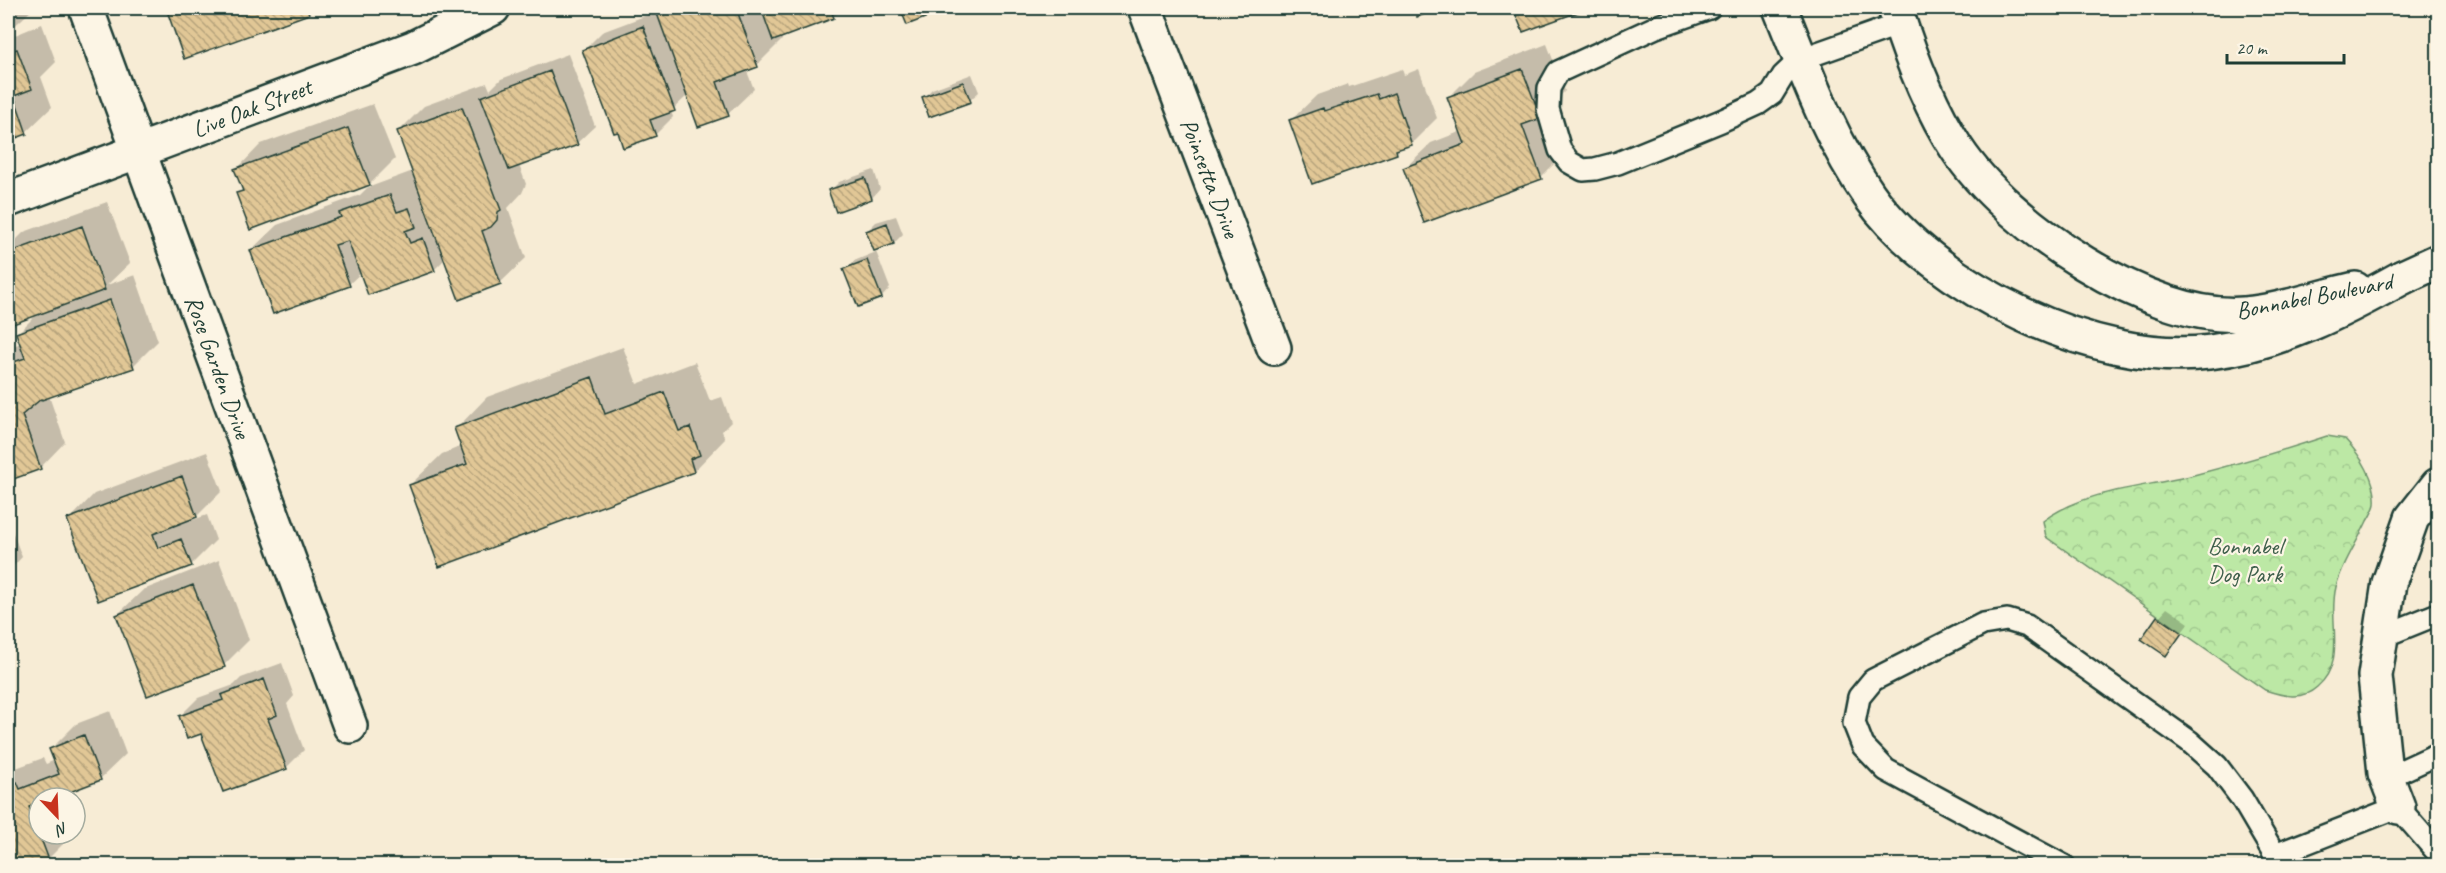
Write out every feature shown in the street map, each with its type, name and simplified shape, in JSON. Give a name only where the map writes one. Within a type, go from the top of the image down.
[{"type":"street","name":"Rose Garden Drive","points":[[86,8],[350,726]]},
{"type":"street","name":"Live Oak Street","points":[[8,200],[413,48],[494,8]]},
{"type":"street","name":"Poinsetta Drive","points":[[1145,8],[1275,348]]},
{"type":"street","name":"Bonnabel Boulevard","points":[[1780,8],[1831,132],[1870,198],[1893,225],[1919,248],[1986,297],[2062,330],[2118,346],[2157,352],[2208,352],[2249,345],[2310,325],[2403,277]]},
{"type":"street","name":"Bonnabel Boulevard","points":[[1897,16],[1913,61],[1941,121],[1957,149],[1980,178],[2007,206],[2035,229],[2109,278],[2147,294],[2210,313],[2244,314],[2403,277]]},
{"type":"street","points":[[2403,277],[2439,261]]},
{"type":"street","points":[[2392,792],[2375,676],[2389,583],[2412,518],[2439,485]]},
{"type":"lane","points":[[1708,8],[1656,27],[1558,72],[1549,88],[1548,109],[1560,150],[1569,162],[1583,170],[1618,163],[1758,104],[1772,94],[1783,76],[1801,59],[1897,16]]},
{"type":"lane","points":[[2381,637],[2439,614]]},
{"type":"lane","points":[[2064,866],[1886,770],[1863,746],[1854,723],[1858,697],[1874,680],[1983,624],[2007,620],[2027,626],[2189,741],[2217,766],[2242,799],[2277,860],[2392,792],[2439,754]]},
{"type":"lane","points":[[2392,792],[2439,853]]},
{"type":"green space","name":"Bonnabel Dog Park","points":[[2327,436],[2345,439],[2356,453],[2370,477],[2375,504],[2346,561],[2336,587],[2332,665],[2317,687],[2305,694],[2292,696],[2265,690],[2046,537],[2043,521],[2059,511],[2095,496],[2207,471]]},
{"type":"building","points":[[166,8],[307,8],[309,14],[184,59]]},
{"type":"building","points":[[655,8],[736,8],[758,67],[717,82],[729,116],[698,127]]},
{"type":"building","points":[[761,8],[830,8],[834,18],[773,41]]},
{"type":"building","points":[[900,8],[933,8],[935,14],[907,25]]},
{"type":"building","points":[[1414,8],[1441,8],[1417,17]]},
{"type":"building","points":[[1513,8],[1589,8],[1523,32]]},
{"type":"building","points":[[643,26],[675,111],[650,120],[656,136],[623,148],[618,132],[614,133],[582,50]]},
{"type":"building","points":[[17,49],[32,89],[14,96],[27,134],[8,141],[8,52]]},
{"type":"building","points":[[1522,69],[1541,118],[1522,125],[1542,179],[1424,223],[1403,168],[1465,144],[1447,97]]},
{"type":"building","points":[[550,71],[578,145],[509,170],[481,97]]},
{"type":"building","points":[[963,82],[971,102],[929,117],[922,97]]},
{"type":"building","points":[[1394,93],[1412,145],[1396,150],[1397,154],[1312,184],[1289,120],[1323,108],[1324,111],[1377,94],[1379,99]]},
{"type":"building","points":[[462,107],[501,210],[491,227],[482,231],[501,284],[459,300],[397,131]]},
{"type":"building","points":[[348,128],[370,185],[250,230],[236,193],[243,191],[234,169]]},
{"type":"building","points":[[865,178],[872,199],[836,212],[828,190]]},
{"type":"building","points":[[390,195],[397,212],[409,208],[416,227],[405,231],[410,243],[423,238],[435,271],[368,295],[348,241],[335,245],[350,286],[273,314],[250,250],[341,217],[339,213]]},
{"type":"building","points":[[887,223],[894,244],[874,251],[866,231]]},
{"type":"building","points":[[82,226],[105,290],[8,326],[8,253]]},
{"type":"building","points":[[867,260],[882,298],[858,307],[843,269]]},
{"type":"building","points":[[110,300],[134,368],[41,399],[22,415],[41,469],[8,481],[8,364],[25,358],[16,333]]},
{"type":"building","points":[[592,377],[605,414],[664,392],[679,431],[690,427],[700,455],[690,459],[694,472],[439,567],[409,485],[467,464],[454,428]]},
{"type":"building","points":[[182,476],[197,517],[153,534],[158,548],[181,539],[192,566],[98,601],[67,519]]},
{"type":"building","points":[[193,585],[225,667],[147,696],[116,615]]},
{"type":"building","points":[[2157,616],[2182,633],[2166,656],[2141,639]]},
{"type":"building","points":[[264,679],[277,715],[268,719],[287,769],[223,792],[201,734],[187,739],[179,716],[223,700],[221,695]]},
{"type":"building","points":[[84,735],[101,780],[85,786],[28,786],[59,774],[49,749]]},
{"type":"building","points":[[17,782],[20,789],[27,786],[27,846],[44,846],[49,860],[35,866],[8,866],[8,786]]}]
